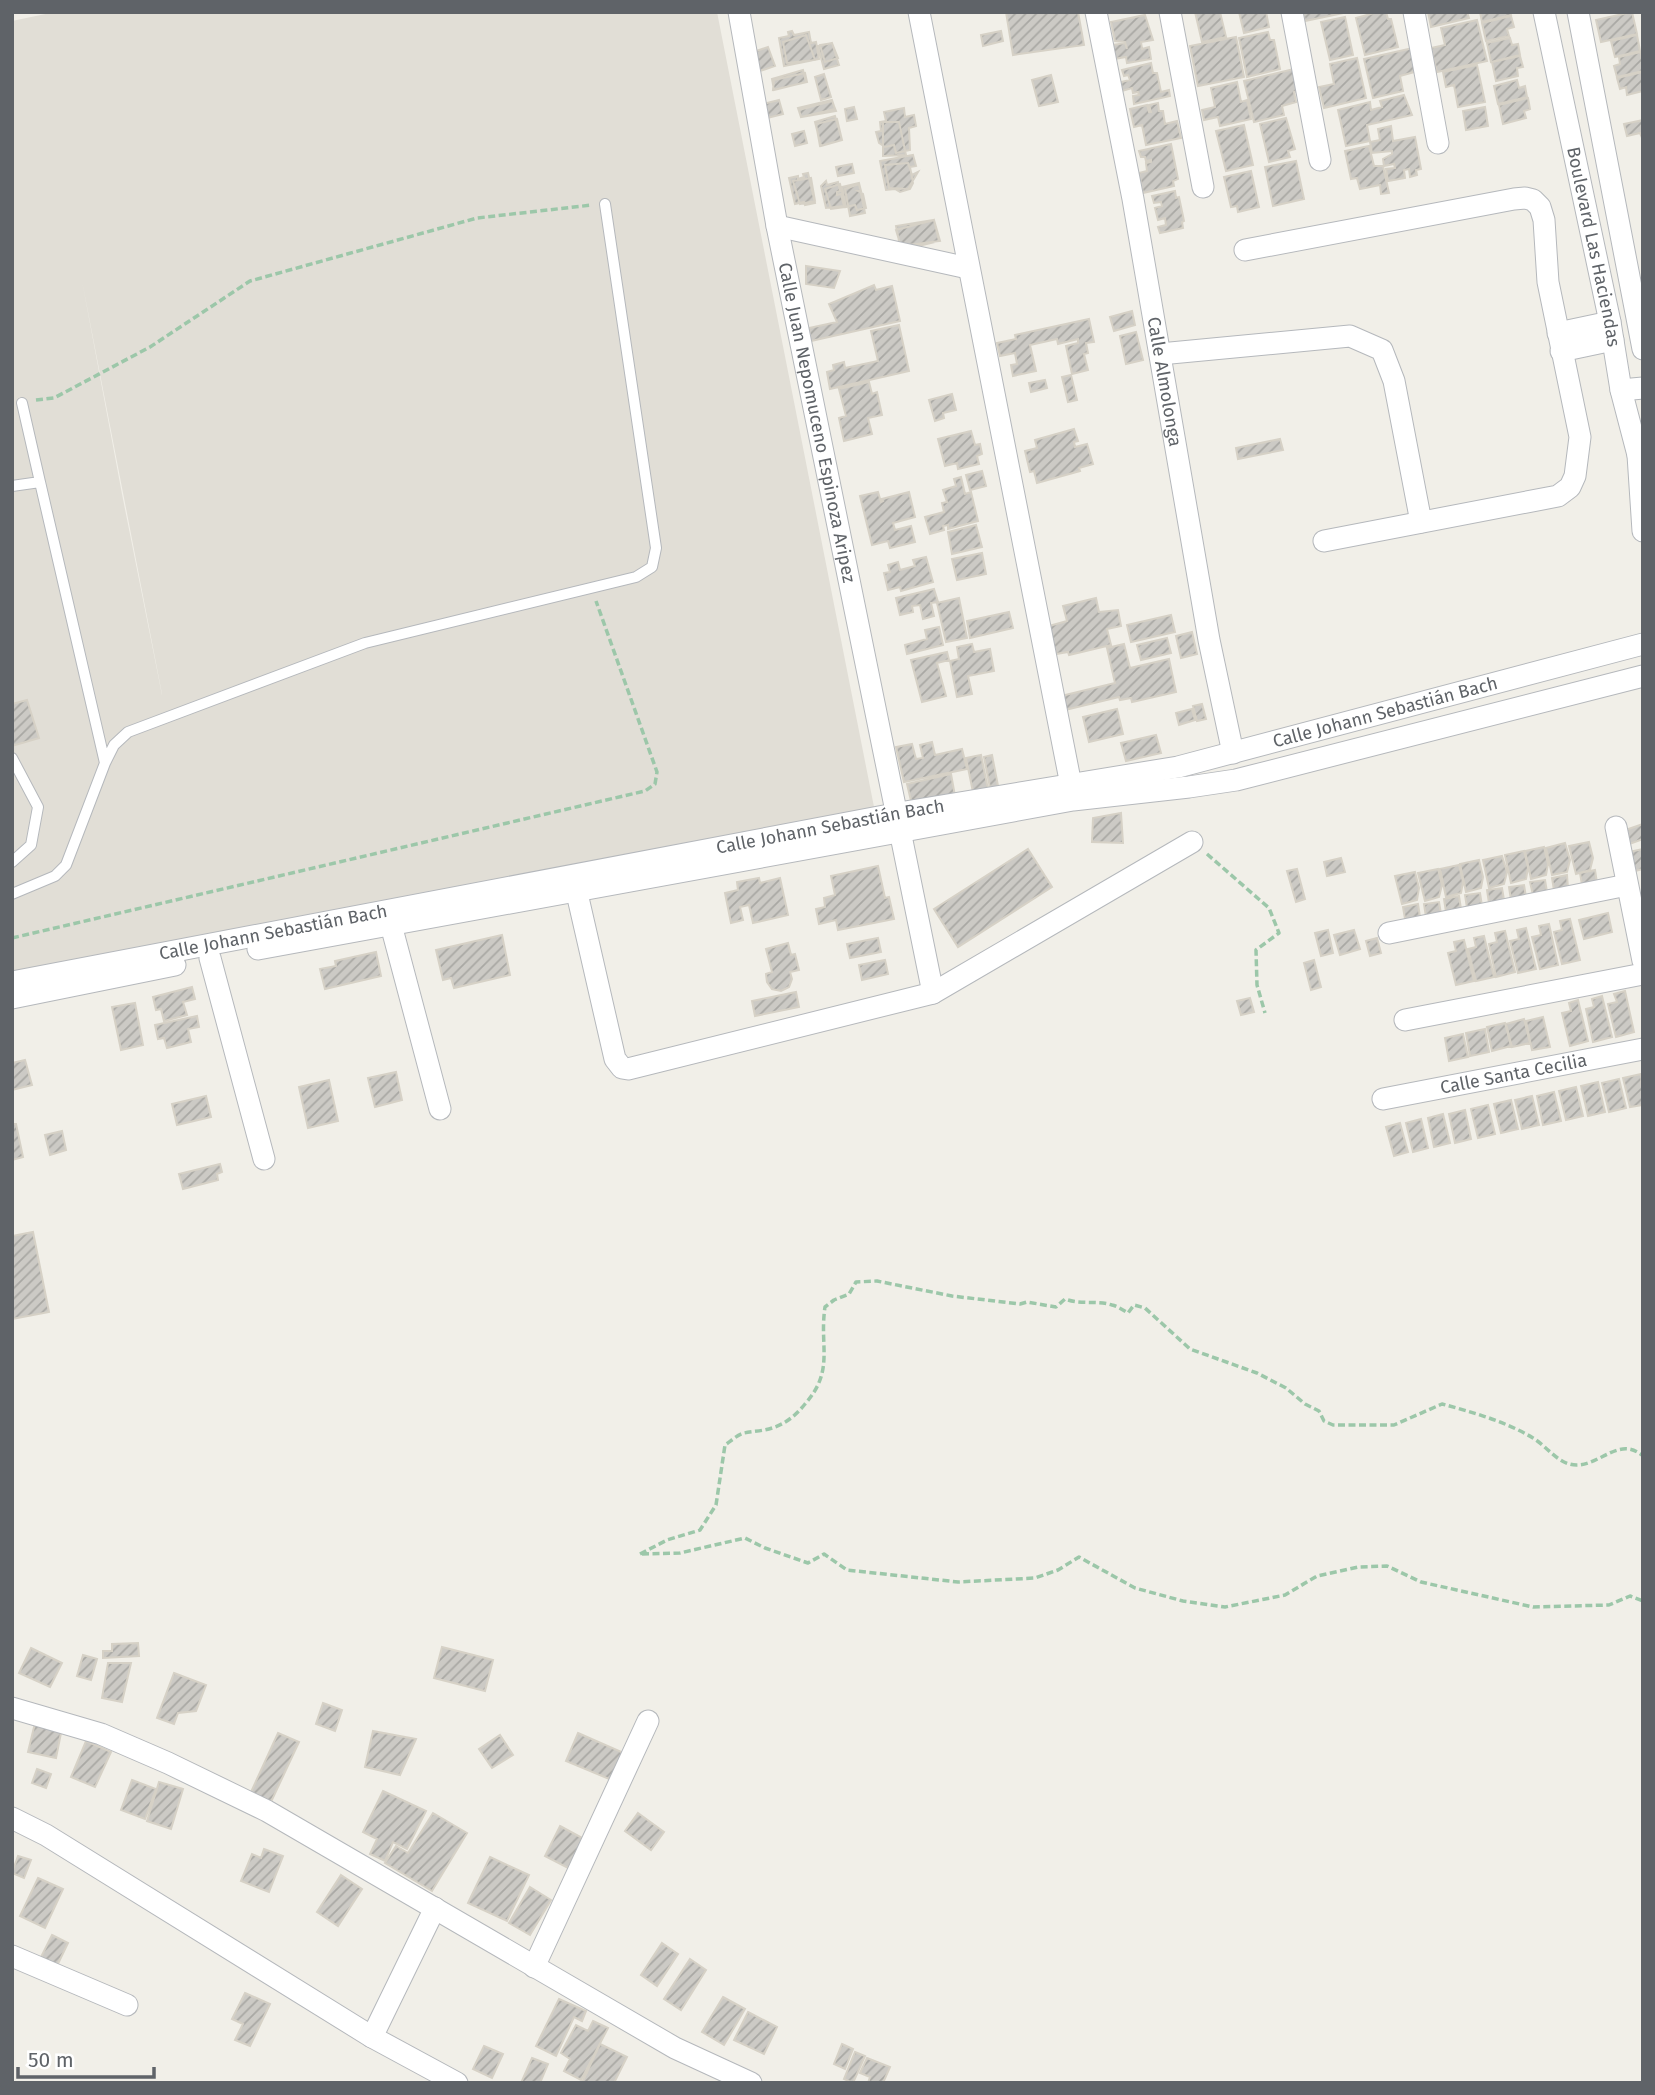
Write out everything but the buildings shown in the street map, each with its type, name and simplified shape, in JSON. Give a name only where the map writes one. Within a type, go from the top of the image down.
[{"type":"street","name":"Calle Juan Nepomuceno Espinoza Aripez","points":[[739,12],[777,226],[933,993]]},
{"type":"street","points":[[919,12],[1070,785]]},
{"type":"street","name":"Calle Almolonga","points":[[1096,12],[1133,199],[1209,640],[1233,753]]},
{"type":"street","points":[[1170,12],[1203,187]]},
{"type":"street","points":[[1292,12],[1320,160]]},
{"type":"street","points":[[1414,12],[1438,143]]},
{"type":"street","name":"Boulevard Las Haciendas","points":[[1544,12],[1611,331],[1632,389],[1638,455]]},
{"type":"street","name":"Boulevard Las Haciendas","points":[[1578,12],[1643,349]]},
{"type":"street","points":[[1245,250],[1525,198],[1533,200],[1540,207],[1544,220],[1548,282],[1580,437],[1575,476],[1570,488],[1558,496],[1324,541]]},
{"type":"street","points":[[777,226],[968,268]]},
{"type":"street","points":[[1560,342],[1611,331]]},
{"type":"street","points":[[1160,354],[1350,336],[1382,350],[1394,381],[1421,522]]},
{"type":"street","points":[[1642,524],[1638,455],[1643,430]]},
{"type":"street","name":"Calle Johann Sebastián Bach","points":[[12,998],[210,957],[576,889],[1070,785],[1178,768],[1643,645]]},
{"type":"street","name":"Calle Johann Sebastián Bach","points":[[12,982],[897,823],[1236,780],[1643,676]]},
{"type":"street","points":[[1616,827],[1641,939],[1643,961]]},
{"type":"street","points":[[576,889],[615,1059],[622,1068],[636,1067],[933,993],[1192,842]]},
{"type":"street","points":[[1389,933],[1627,885]]},
{"type":"street","points":[[391,925],[440,1109]]},
{"type":"street","points":[[210,957],[264,1159]]},
{"type":"street","points":[[1405,1020],[1643,974]]},
{"type":"street","name":"Calle Santa Cecilia","points":[[1383,1099],[1643,1049]]},
{"type":"street","points":[[12,1707],[101,1734],[267,1811],[676,2048],[751,2083]]},
{"type":"street","points":[[534,1967],[648,1721]]},
{"type":"street","points":[[12,1818],[46,1835],[372,2037],[457,2083]]},
{"type":"street","points":[[372,2037],[435,1908]]},
{"type":"street","points":[[14,1961],[127,2005]]},
{"type":"lane","points":[[12,894],[55,876],[66,865],[105,763],[114,745],[128,732],[365,643],[592,589],[636,577],[652,567],[656,548],[605,204]]},
{"type":"lane","points":[[22,403],[105,763]]},
{"type":"lane","points":[[12,486],[40,482]]},
{"type":"lane","points":[[12,758],[38,807],[31,845],[12,862]]},
{"type":"path","points":[[22,403],[54,398],[138,353],[250,281],[477,218],[605,204]]},
{"type":"path","points":[[12,937],[645,791],[655,784],[657,772],[592,589]]},
{"type":"path","points":[[1192,842],[1269,908],[1279,933],[1256,950],[1257,985],[1265,1013]]},
{"type":"path","points":[[1643,1456],[1626,1448],[1608,1452],[1596,1461],[1577,1465],[1567,1463],[1524,1432],[1442,1404],[1394,1425],[1333,1425],[1324,1421],[1319,1411],[1305,1404],[1286,1388],[1257,1373],[1190,1349],[1145,1308],[1134,1306],[1128,1312],[1112,1305],[1091,1302],[1079,1304],[1065,1299],[1056,1307],[1027,1302],[1020,1304],[951,1296],[877,1281],[856,1282],[849,1294],[825,1307],[824,1371],[818,1388],[792,1419],[776,1427],[741,1434],[726,1445],[716,1505],[700,1530],[667,1541],[640,1555],[680,1553],[745,1538],[808,1563],[824,1554],[847,1570],[958,1582],[1035,1578],[1058,1570],[1079,1557],[1135,1588],[1183,1601],[1225,1607],[1285,1595],[1317,1576],[1358,1567],[1387,1566],[1421,1582],[1533,1607],[1609,1605],[1630,1596],[1643,1601]]},
{"type":"shaded area","points":[[55,12],[717,12],[876,817],[12,982],[12,21]],"holes":[[[82,281],[162,695],[122,494]]]}]
